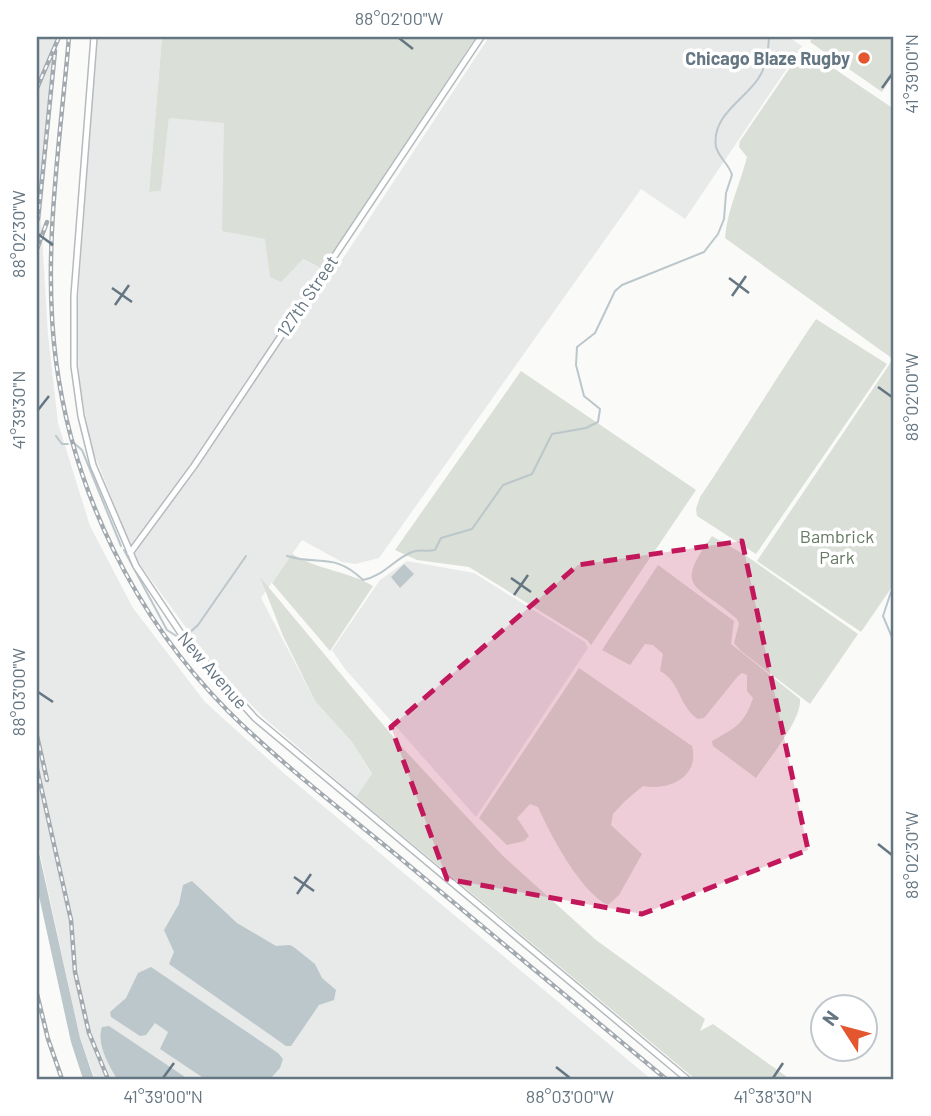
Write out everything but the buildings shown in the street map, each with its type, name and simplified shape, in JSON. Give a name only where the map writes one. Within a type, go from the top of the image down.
[{"type":"main road","name":"New Avenue","points":[[94,37],[74,307],[74,366],[80,416],[93,464],[130,553],[186,642],[244,708],[687,1079]]},
{"type":"main road","name":"127th Street","points":[[130,553],[194,467],[481,37]]},
{"type":"highlighted area","points":[[742,541],[808,850],[642,914],[447,879],[391,727],[578,565]]},
{"type":"shaded area","points":[[37,37],[58,37],[41,218],[48,335],[58,423],[90,526],[133,608],[205,702],[286,775],[651,1079],[95,1079],[80,1038],[37,840]]},
{"type":"shaded area","points":[[97,37],[162,37],[149,192],[161,191],[169,118],[224,122],[266,239],[332,275],[489,37],[789,37],[802,46],[685,219],[641,189],[379,558],[355,564],[342,562],[302,540],[261,598],[315,701],[352,742],[372,775],[356,797],[263,717],[216,669],[136,559],[91,446],[79,380],[77,313]]},
{"type":"shaded area","points":[[407,561],[474,573],[585,642],[588,648],[476,817],[345,669],[332,650],[380,580]]},
{"type":"shaded area","points":[[404,564],[414,574],[400,588],[391,577]]},
{"type":"shaded area","points":[[37,844],[80,1038],[94,1079],[83,1079],[71,1042],[37,887]]},
{"type":"shaded area","points":[[192,881],[237,923],[276,946],[290,945],[295,948],[315,964],[322,978],[336,990],[334,1000],[319,1005],[291,1046],[286,1046],[169,964],[174,952],[164,930],[179,904],[183,885]]},
{"type":"shaded area","points":[[151,967],[278,1053],[283,1059],[280,1068],[270,1079],[205,1079],[160,1049],[168,1032],[155,1023],[146,1035],[140,1036],[111,1017],[110,1012],[126,998],[138,973]]},
{"type":"shaded area","points":[[109,1026],[188,1079],[117,1079],[104,1054],[101,1040],[102,1027]]},
{"type":"green space","points":[[162,37],[476,37],[322,269],[303,259],[281,282],[270,277],[265,239],[222,231],[224,123],[169,118],[161,191],[149,192]]},
{"type":"green space","name":"Chicago Blaze Rugby","points":[[813,37],[894,37],[894,74],[882,92],[810,42]]},
{"type":"green space","name":"Bambrick Park","points":[[802,50],[811,53],[894,109],[894,584],[861,632],[757,561],[893,359],[725,238],[731,207],[747,157],[739,147],[740,141]]},
{"type":"green space","points":[[816,319],[887,364],[756,554],[697,516],[696,509],[700,497]]},
{"type":"green space","points":[[521,371],[696,490],[591,645],[469,567],[417,560],[395,550]]},
{"type":"green space","points":[[712,536],[745,555],[858,634],[810,704],[741,651],[734,643],[739,624],[737,619],[694,585],[693,567]]},
{"type":"green space","points":[[292,554],[373,586],[330,651],[272,583]]},
{"type":"green space","points":[[658,565],[734,621],[731,644],[800,699],[796,718],[756,778],[713,746],[712,741],[733,729],[746,714],[753,698],[747,691],[747,675],[742,673],[738,676],[704,718],[698,719],[687,708],[672,681],[660,671],[663,654],[653,645],[645,644],[630,665],[602,650]]},
{"type":"green space","points":[[260,577],[400,745],[503,856],[596,940],[705,1019],[700,1031],[713,1024],[790,1079],[695,1079],[356,797],[372,774],[352,742],[315,701],[283,636]]},
{"type":"green space","points":[[579,668],[692,746],[693,757],[687,774],[672,784],[643,786],[613,814],[611,825],[642,854],[619,895],[608,905],[577,876],[558,847],[538,807],[530,804],[517,818],[529,836],[524,841],[507,845],[479,818]]},
{"type":"waterway","points":[[287,556],[335,563],[353,571],[363,580],[415,551],[435,550],[441,538],[472,529],[503,485],[532,474],[552,434],[586,428],[598,422],[600,409],[584,396],[576,365],[577,347],[595,333],[615,291],[622,285],[704,252],[718,234],[724,219],[726,193],[732,175],[717,151],[718,126],[761,74],[769,37]]},
{"type":"waterway","points":[[56,436],[62,444],[68,444]]},
{"type":"waterway","points":[[74,443],[82,450],[121,546]]},
{"type":"waterway","points":[[124,550],[167,630],[178,637]]},
{"type":"waterway","points":[[186,636],[198,625],[246,556]]},
{"type":"waterway","points":[[891,592],[883,616],[894,642]]},
{"type":"railway","points":[[37,88],[59,37]]},
{"type":"railway","points":[[69,37],[52,239],[52,321],[56,361],[64,410],[93,505],[137,593],[164,635],[195,674],[249,731],[315,789],[666,1079]]},
{"type":"railway","points":[[38,219],[55,51]]},
{"type":"railway","points":[[37,249],[47,222]]},
{"type":"railway","points":[[37,736],[47,780]]},
{"type":"railway","points":[[37,769],[71,920],[75,972],[89,1033],[108,1079]]},
{"type":"railway","points":[[37,994],[48,1039],[62,1079]]},
{"type":"place","name":"Chicago Blaze Rugby","points":[[864,58]]}]
